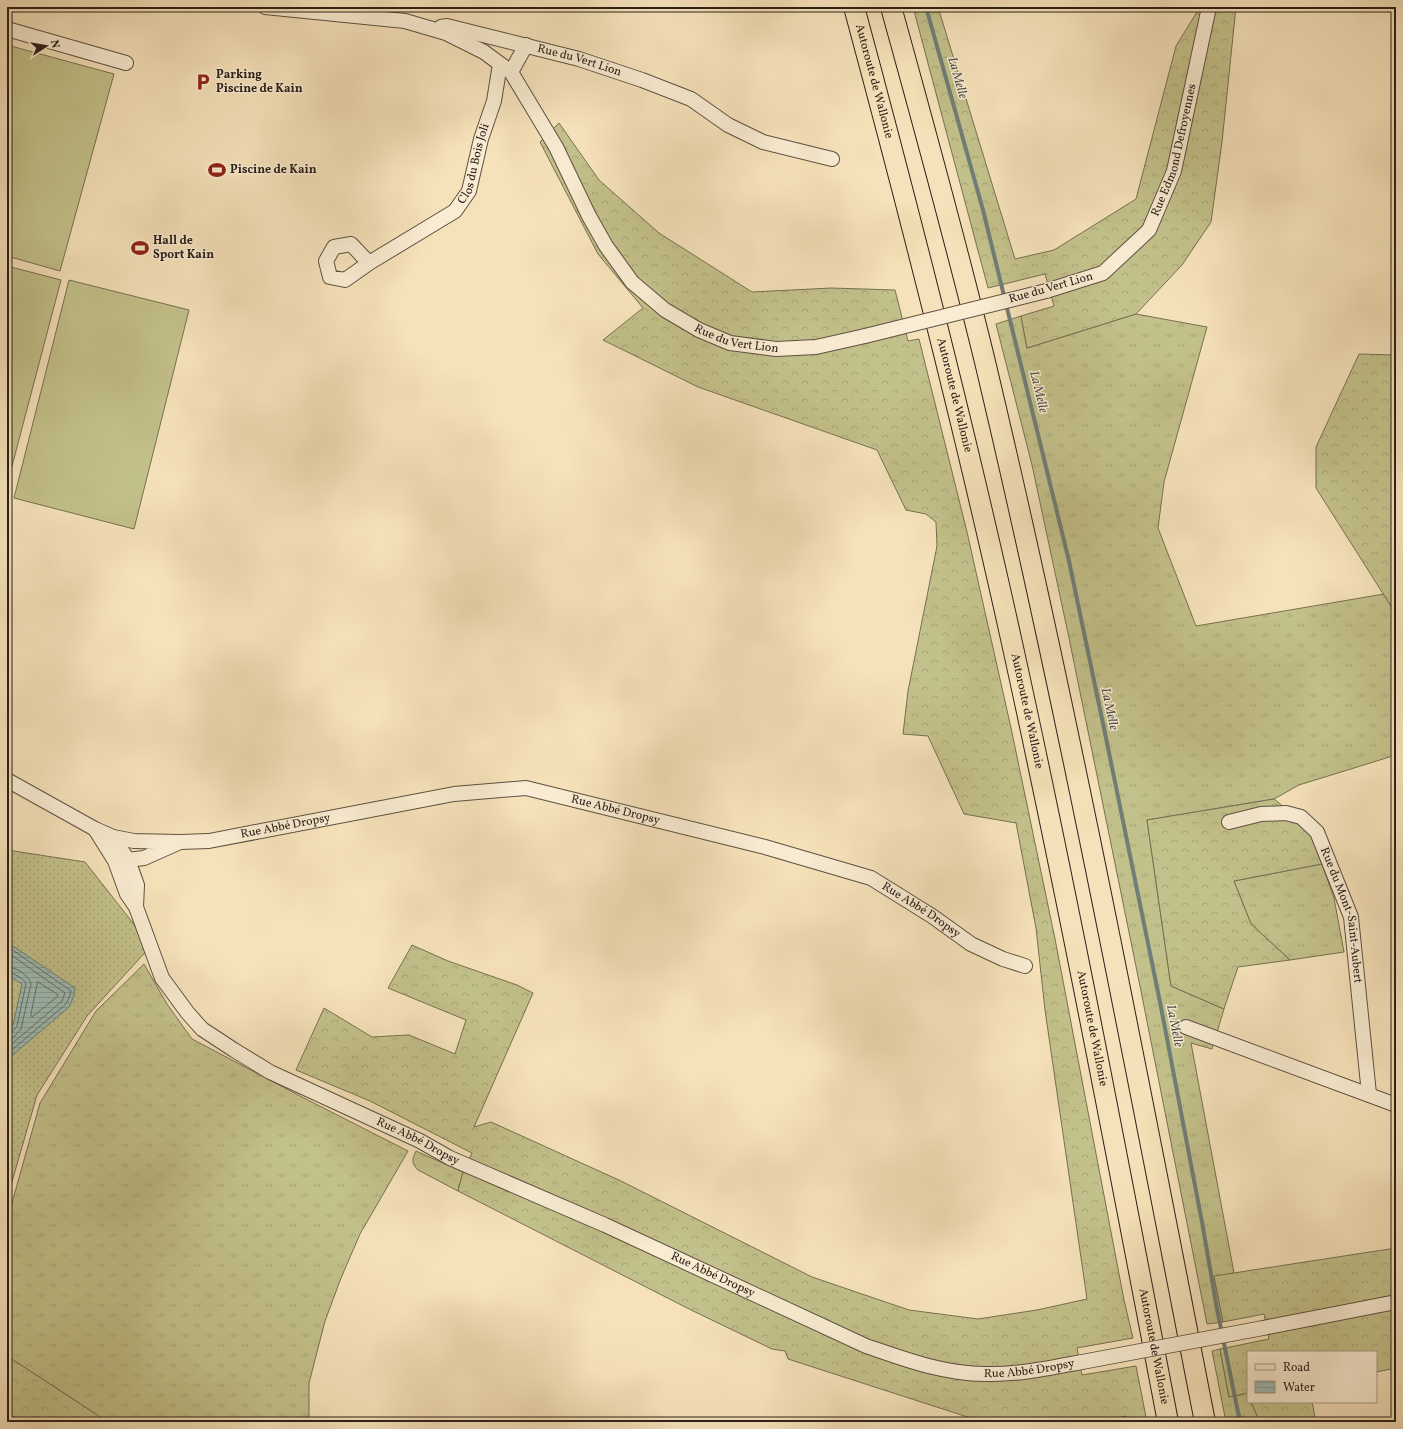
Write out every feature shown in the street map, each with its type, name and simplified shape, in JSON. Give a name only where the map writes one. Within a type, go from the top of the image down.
[{"type":"highway","name":"Autoroute de Wallonie","points":[[854,7],[897,165],[944,353],[1012,643],[1083,988],[1168,1422]]},
{"type":"highway","points":[[891,7],[932,154],[985,365],[1047,635],[1123,1001],[1205,1422]]},
{"type":"street","points":[[265,7],[405,21],[446,33],[484,52],[506,68]]},
{"type":"street","name":"Rue Edmond Defroyennes","points":[[1103,273],[1149,230],[1174,171],[1209,7]]},
{"type":"street","name":"Rue du Vert Lion","points":[[431,29],[447,26],[586,61],[642,80],[690,99],[728,125],[763,142],[832,159]]},
{"type":"street","points":[[7,29],[126,63]]},
{"type":"street","name":"Clos du Bois Joli","points":[[369,263],[455,211],[469,191],[481,139],[506,68],[526,45]]},
{"type":"street","name":"Rue du Vert Lion","points":[[506,68],[556,147],[589,216],[606,246],[632,282],[666,310],[699,330],[730,343],[776,349],[816,347],[1046,291],[1103,273]]},
{"type":"street","name":"Rue Abbé Dropsy","points":[[7,780],[95,829],[113,836],[134,841],[180,842],[209,841],[454,794],[526,788],[765,847],[871,878],[932,916],[971,944],[1003,959],[1025,966]]},
{"type":"street","name":"Rue du Mont-Saint-Aubert","points":[[1229,822],[1261,814],[1286,813],[1300,817],[1317,832],[1351,917],[1369,1094]]},
{"type":"street","name":"Rue Abbé Dropsy","points":[[95,829],[121,861]]},
{"type":"street","name":"Rue Abbé Dropsy","points":[[113,836],[121,861],[127,894],[136,907],[162,978],[187,1012],[202,1029],[270,1072],[420,1141],[450,1158],[605,1225],[859,1342],[895,1357],[944,1369],[984,1374],[1024,1372],[1396,1302]]},
{"type":"street","name":"Rue Abbé Dropsy","points":[[121,861],[144,858],[180,842]]},
{"type":"street","points":[[1186,1027],[1396,1105]]},
{"type":"green space","points":[[913,7],[938,7],[1015,259],[1054,250],[1136,199],[1176,46],[1200,7],[1236,7],[1222,142],[1211,222],[1182,265],[1136,314],[1027,348],[1021,316],[1054,306],[1045,274],[988,288]]},
{"type":"green space","points":[[7,45],[114,74],[60,271],[7,256]]},
{"type":"green space","points":[[559,123],[599,180],[659,233],[752,292],[831,288],[895,290],[908,341],[919,339],[967,532],[1011,728],[1055,939],[1124,1300],[1133,1338],[1077,1348],[1082,1375],[1136,1366],[1147,1422],[1127,1422],[1126,1416],[1097,1422],[983,1422],[788,1359],[785,1351],[772,1349],[689,1309],[458,1191],[463,1172],[472,1153],[370,1101],[296,1070],[324,1008],[372,1037],[409,1035],[455,1054],[466,1020],[388,988],[412,945],[448,961],[517,985],[533,993],[474,1127],[491,1122],[621,1181],[812,1277],[909,1310],[978,1319],[1037,1310],[1087,1299],[1045,1010],[1036,928],[1016,823],[964,814],[928,736],[903,734],[908,691],[937,546],[936,522],[926,514],[906,510],[877,450],[698,387],[603,340],[643,308],[598,254],[540,142]]},
{"type":"green space","points":[[7,266],[61,280],[7,485]]},
{"type":"green space","points":[[69,280],[189,310],[134,529],[14,498]]},
{"type":"green space","points":[[1136,314],[1207,327],[1164,482],[1158,528],[1196,626],[1384,594],[1396,614],[1396,755],[1299,785],[1274,799],[1147,820],[1171,986],[1224,1009],[1212,1049],[1191,1043],[1234,1273],[1214,1277],[1223,1322],[1207,1324],[1069,638],[1032,465],[996,324],[1021,316],[1027,348]]},
{"type":"green space","points":[[1359,354],[1396,355],[1396,614],[1316,488],[1316,447]]},
{"type":"green space","points":[[1274,799],[1300,820],[1311,835],[1322,864],[1234,881],[1251,924],[1290,960],[1238,967],[1224,1009],[1171,986],[1147,820]]},
{"type":"green space","points":[[7,850],[85,862],[151,946],[87,1016],[37,1095],[9,1192],[7,1223]]},
{"type":"green space","points":[[1322,864],[1334,898],[1344,952],[1290,960],[1251,924],[1234,881]]},
{"type":"green space","points":[[144,964],[167,1004],[192,1039],[408,1151],[360,1234],[341,1278],[325,1321],[309,1383],[309,1422],[108,1422],[7,1356],[7,1266],[10,1210],[40,1103],[96,1011]]},
{"type":"green space","points":[[416,1151],[463,1172],[458,1191],[418,1170],[413,1161]]},
{"type":"green space","points":[[1396,1248],[1396,1368],[1377,1372],[1377,1351],[1247,1351],[1247,1393],[1229,1397],[1220,1349],[1269,1339],[1264,1314],[1223,1322],[1214,1276]]},
{"type":"green space","points":[[1220,1349],[1229,1397],[1247,1393],[1247,1403],[1251,1403],[1260,1422],[1226,1422],[1212,1351]]},
{"type":"green space","points":[[7,1356],[108,1422],[7,1422]]},
{"type":"green space","points":[[1251,1403],[1312,1403],[1316,1422],[1260,1422]]},
{"type":"water","points":[[7,942],[75,988],[74,996],[69,1007],[7,1060],[7,1031],[13,1025],[22,984],[7,975]]},
{"type":"waterway","name":"La Melle","points":[[926,7],[983,210],[1069,561],[1160,1002],[1217,1309],[1240,1422]]},
{"type":"place","name":"Parking Piscine de Kain","points":[[203,82]]},
{"type":"place","name":"Piscine de Kain","points":[[217,170]]},
{"type":"place","name":"Hall de Sport Kain","points":[[140,248]]}]
